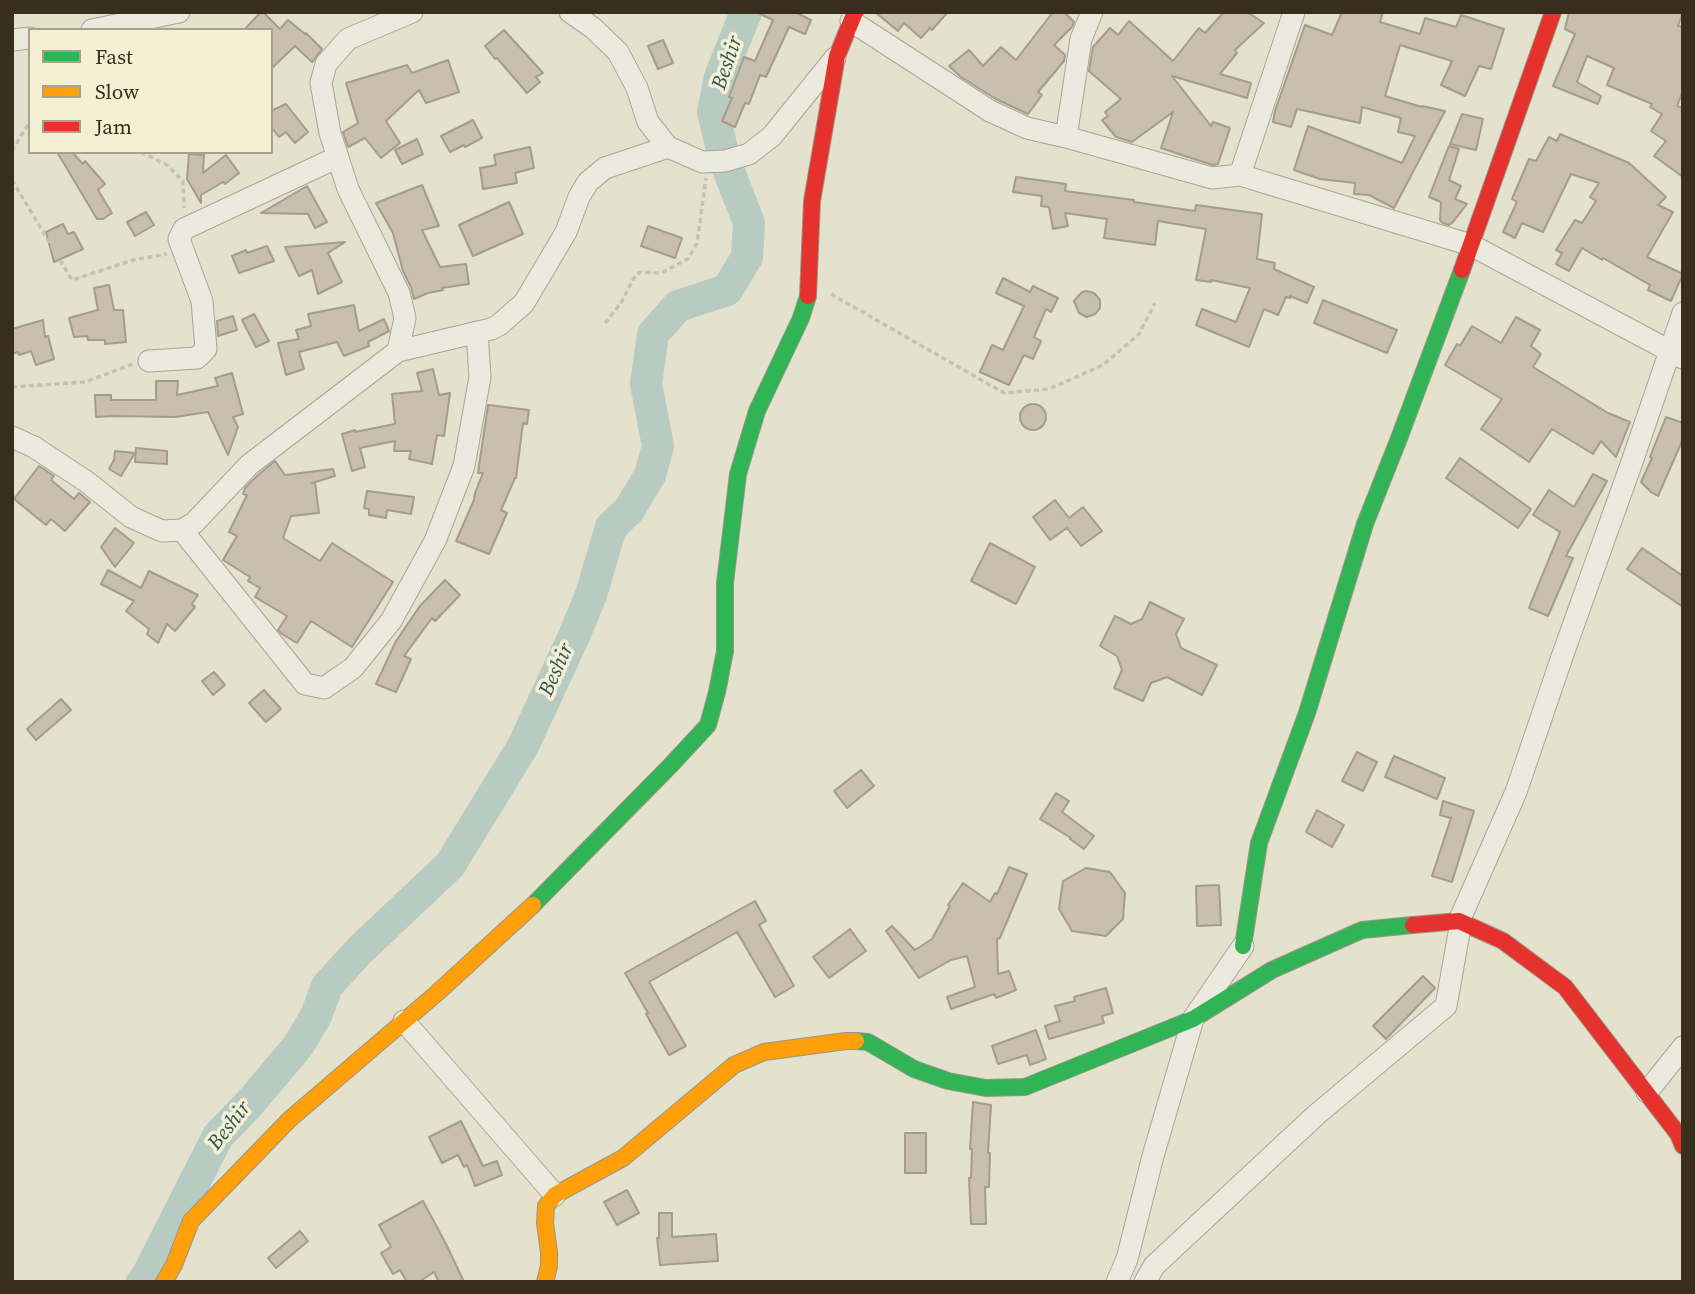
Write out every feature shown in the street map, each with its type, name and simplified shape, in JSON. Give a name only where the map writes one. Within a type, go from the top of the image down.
[{"type":"street","points":[[102,28],[179,12]]},
{"type":"street","points":[[398,351],[405,318],[399,293],[348,188],[330,133],[321,83],[326,64],[348,39],[412,12]]},
{"type":"street","points":[[570,12],[593,28],[618,52],[637,89],[648,122],[668,147],[702,162],[725,161],[749,154],[772,136],[837,56]]},
{"type":"street","points":[[1066,137],[1082,39],[1092,12]]},
{"type":"street","points":[[1240,174],[1294,12]]},
{"type":"street","points":[[1117,1282],[1127,1259],[1153,1156],[1193,1019],[1244,946],[1259,843],[1307,713],[1365,524],[1471,245],[1553,12]]},
{"type":"street","points":[[164,1282],[174,1265],[191,1221],[290,1119],[437,993],[550,889],[708,725],[725,651],[725,583],[738,474],[757,411],[801,318],[809,294],[812,201],[837,56],[853,16],[990,111],[1027,128],[1212,178],[1240,174],[1471,245],[1676,354]]},
{"type":"street","points":[[12,437],[34,447],[87,482],[131,517],[162,531],[182,530],[194,523],[249,465],[398,351],[499,325],[524,303],[566,232],[579,197],[588,182],[605,168],[668,147]]},
{"type":"street","points":[[149,361],[197,358],[206,349],[202,301],[178,240],[184,229],[338,157]]},
{"type":"street","points":[[1145,1282],[1154,1266],[1316,1115],[1446,1006],[1460,922],[1516,792],[1676,354],[1683,313]]},
{"type":"street","points":[[182,530],[305,684],[324,688],[353,668],[391,621],[435,541],[464,466],[480,377],[477,332]]},
{"type":"street","points":[[545,1282],[549,1266],[546,1206],[555,1195],[623,1158],[734,1065],[764,1052],[846,1041],[868,1042],[914,1069],[948,1081],[986,1088],[1025,1087],[1193,1019],[1272,970],[1362,929],[1460,922],[1503,941],[1565,987],[1647,1092],[1678,1134],[1683,1146]]},
{"type":"street","points":[[404,1021],[555,1195]]},
{"type":"street","points":[[1647,1092],[1683,1046]]},
{"type":"path","points":[[12,151],[28,124]]},
{"type":"path","points":[[143,154],[167,165],[183,181],[184,229]]},
{"type":"path","points":[[605,323],[621,303],[636,274],[661,273],[688,259],[697,243],[707,162]]},
{"type":"path","points":[[12,180],[72,280],[133,260],[183,252]]},
{"type":"path","points":[[809,282],[1004,393],[1049,389],[1103,365],[1139,334],[1156,303]]},
{"type":"path","points":[[12,387],[85,382],[130,365],[149,361]]},
{"type":"building","points":[[263,12],[280,29],[288,20],[322,49],[312,62],[295,46],[273,67],[273,28],[246,28]]},
{"type":"building","points":[[756,12],[795,12],[811,20],[805,34],[789,27],[766,77],[760,75],[749,104],[745,103],[735,127],[722,121],[732,98],[729,97],[744,57],[755,61],[773,20]]},
{"type":"building","points":[[875,12],[948,12],[921,38],[904,23],[898,31]]},
{"type":"building","points":[[1053,12],[1064,12],[1074,22],[1054,45],[1065,55],[1064,61],[1038,92],[1042,95],[1028,114],[996,99],[961,77],[949,66],[969,50],[983,66],[1001,47],[1016,60]]},
{"type":"building","points":[[1224,12],[1247,12],[1264,23],[1235,50],[1237,53],[1220,74],[1251,83],[1247,98],[1172,76],[1211,126],[1213,122],[1230,128],[1218,164],[1213,165],[1161,148],[1173,112],[1132,142],[1116,137],[1102,120],[1108,116],[1105,112],[1121,99],[1089,71],[1093,47],[1110,28],[1118,35],[1129,21],[1173,61],[1199,28],[1205,33]]},
{"type":"building","points":[[1342,12],[1383,12],[1380,22],[1420,34],[1425,18],[1456,27],[1461,15],[1504,29],[1491,69],[1479,66],[1465,96],[1441,85],[1452,61],[1400,45],[1385,96],[1445,111],[1394,208],[1369,195],[1354,194],[1355,183],[1320,179],[1294,170],[1308,126],[1402,163],[1415,136],[1398,132],[1401,118],[1362,107],[1360,123],[1297,109],[1291,127],[1273,122],[1305,25],[1332,35]]},
{"type":"building","points":[[1569,12],[1683,12],[1678,26],[1683,27],[1683,91],[1677,106],[1683,108],[1683,177],[1654,156],[1666,141],[1651,131],[1662,114],[1650,107],[1652,104],[1607,85],[1614,68],[1587,56],[1577,82],[1601,96],[1598,104],[1553,86],[1575,34],[1565,29]]},
{"type":"building","points":[[504,30],[543,73],[536,77],[540,82],[527,93],[485,46]]},
{"type":"building","points":[[663,40],[673,63],[658,69],[648,46]]},
{"type":"building","points":[[448,60],[459,92],[426,103],[419,90],[386,121],[400,143],[381,158],[365,138],[348,147],[343,132],[358,123],[346,83],[407,65],[412,73]]},
{"type":"building","points":[[286,104],[308,132],[295,143],[286,132],[279,137],[273,130],[273,110]]},
{"type":"building","points":[[1462,114],[1483,119],[1476,150],[1450,144]]},
{"type":"building","points":[[473,120],[482,138],[450,152],[441,136]]},
{"type":"building","points":[[1560,134],[1629,163],[1666,197],[1658,205],[1673,212],[1647,257],[1683,274],[1671,301],[1648,290],[1650,285],[1582,248],[1569,271],[1556,264],[1562,253],[1556,250],[1575,220],[1582,223],[1596,201],[1590,197],[1599,183],[1571,174],[1543,232],[1522,223],[1515,238],[1503,232],[1517,202],[1512,199],[1529,159],[1536,161],[1549,137],[1557,141]]},
{"type":"building","points":[[417,139],[423,154],[402,164],[395,150]]},
{"type":"building","points":[[1449,146],[1459,149],[1449,180],[1461,186],[1455,199],[1467,204],[1449,225],[1440,220],[1441,202],[1429,197]]},
{"type":"building","points":[[530,147],[534,168],[515,173],[517,183],[483,189],[480,168],[496,165],[494,155]]},
{"type":"building","points":[[58,154],[74,154],[83,164],[85,161],[105,184],[98,190],[112,213],[103,219],[97,219]]},
{"type":"building","points":[[189,154],[204,155],[203,173],[226,155],[239,173],[225,184],[223,182],[201,195],[201,203],[187,179]]},
{"type":"building","points":[[1016,177],[1066,184],[1065,191],[1134,202],[1195,211],[1196,205],[1262,214],[1257,259],[1275,263],[1274,269],[1314,287],[1307,303],[1290,296],[1286,297],[1278,315],[1264,309],[1249,347],[1196,325],[1202,309],[1236,322],[1250,288],[1211,280],[1196,280],[1206,229],[1158,221],[1155,245],[1104,238],[1107,219],[1065,213],[1068,226],[1053,229],[1049,207],[1041,206],[1042,196],[1013,192]]},
{"type":"building","points":[[422,185],[439,226],[422,230],[440,267],[466,264],[469,284],[442,288],[443,290],[414,299],[393,233],[376,203]]},
{"type":"building","points":[[307,186],[327,222],[315,228],[308,214],[261,213]]},
{"type":"building","points":[[509,202],[523,234],[473,256],[459,225]]},
{"type":"building","points":[[146,212],[154,225],[135,236],[127,222]]},
{"type":"building","points":[[63,224],[68,234],[74,232],[83,249],[54,262],[46,232]]},
{"type":"building","points":[[648,226],[682,238],[675,258],[641,246]]},
{"type":"building","points":[[345,242],[328,253],[342,282],[318,294],[312,270],[299,276],[285,247]]},
{"type":"building","points":[[267,246],[274,261],[239,273],[232,256]]},
{"type":"building","points":[[1003,278],[1030,292],[1033,286],[1058,298],[1051,312],[1046,309],[1034,337],[1041,341],[1033,359],[1024,355],[1009,385],[980,372],[992,345],[1003,350],[1024,306],[996,293]]},
{"type":"building","points":[[109,285],[114,310],[123,310],[126,342],[105,344],[105,340],[88,340],[87,336],[74,337],[69,318],[98,310],[94,288]]},
{"type":"building","points":[[1086,291],[1094,293],[1100,300],[1100,308],[1087,317],[1079,313],[1074,301]]},
{"type":"building","points":[[1323,300],[1397,330],[1387,353],[1314,323]]},
{"type":"building","points":[[354,305],[359,331],[384,319],[389,331],[368,342],[369,346],[344,356],[337,342],[299,352],[304,369],[286,375],[278,343],[299,339],[296,330],[311,326],[308,314]]},
{"type":"building","points":[[254,314],[269,341],[256,347],[242,320]]},
{"type":"building","points":[[233,316],[237,330],[218,336],[217,321]]},
{"type":"building","points":[[1516,317],[1540,330],[1531,346],[1541,354],[1533,367],[1608,413],[1630,422],[1616,457],[1601,441],[1593,454],[1552,429],[1529,462],[1481,429],[1502,399],[1445,365],[1472,326],[1501,343]]},
{"type":"building","points":[[43,320],[45,337],[48,336],[54,359],[36,365],[31,351],[12,354],[12,329]]},
{"type":"building","points":[[433,369],[439,395],[450,393],[444,436],[437,435],[432,464],[409,459],[411,451],[394,451],[395,441],[360,448],[365,467],[352,471],[342,434],[395,424],[392,394],[422,391],[417,373]]},
{"type":"building","points":[[232,373],[243,414],[233,417],[238,427],[228,455],[208,412],[175,417],[96,417],[95,395],[111,395],[111,400],[156,400],[156,381],[178,381],[177,395],[218,386],[215,378]]},
{"type":"building","points":[[1033,404],[1042,408],[1046,417],[1042,426],[1033,430],[1024,426],[1020,417],[1024,408]]},
{"type":"building","points":[[488,405],[529,410],[527,424],[523,423],[516,478],[501,510],[507,513],[489,554],[456,541],[483,473],[478,473]]},
{"type":"building","points":[[1666,417],[1683,423],[1683,439],[1658,496],[1641,482]]},
{"type":"building","points":[[136,448],[167,451],[167,464],[135,462]]},
{"type":"building","points":[[115,451],[135,453],[121,476],[109,469]]},
{"type":"building","points":[[1460,458],[1531,509],[1518,528],[1446,478]]},
{"type":"building","points":[[275,461],[285,475],[333,469],[335,476],[312,483],[315,483],[319,513],[291,516],[283,538],[320,561],[332,543],[393,582],[352,647],[311,621],[297,643],[282,634],[278,630],[287,616],[255,597],[260,588],[248,581],[250,577],[223,560],[237,536],[229,532],[247,495],[243,494],[245,488]]},
{"type":"building","points":[[39,466],[54,476],[51,480],[74,499],[79,493],[90,502],[65,531],[51,519],[46,525],[14,499]]},
{"type":"building","points":[[1593,474],[1607,481],[1566,556],[1573,558],[1548,616],[1529,608],[1560,532],[1533,515],[1549,490],[1574,507]]},
{"type":"building","points":[[367,491],[414,497],[411,514],[387,510],[386,518],[369,515],[369,509],[364,508]]},
{"type":"building","points":[[1055,500],[1069,518],[1083,507],[1102,531],[1081,546],[1067,528],[1050,540],[1033,517]]},
{"type":"building","points":[[115,528],[134,543],[115,567],[101,547]]},
{"type":"building","points":[[990,543],[1035,567],[1016,604],[971,581]]},
{"type":"building","points":[[1642,548],[1683,576],[1683,607],[1627,569]]},
{"type":"building","points":[[108,570],[141,588],[149,571],[198,595],[192,604],[195,607],[175,631],[167,624],[158,643],[147,634],[149,629],[126,611],[134,601],[101,584]]},
{"type":"building","points":[[445,580],[460,595],[435,621],[432,618],[404,656],[411,659],[396,692],[376,684],[396,641],[420,606]]},
{"type":"building","points":[[1150,602],[1184,619],[1176,634],[1181,648],[1217,665],[1202,695],[1167,677],[1151,683],[1143,701],[1114,688],[1122,670],[1117,656],[1100,646],[1115,616],[1131,624],[1142,619]]},
{"type":"building","points":[[214,672],[225,685],[213,695],[202,681]]},
{"type":"building","points":[[264,690],[281,709],[266,722],[249,703]]},
{"type":"building","points":[[61,699],[71,710],[36,740],[27,729]]},
{"type":"building","points":[[1357,752],[1377,762],[1363,791],[1342,781]]},
{"type":"building","points":[[1394,756],[1445,778],[1437,799],[1385,777]]},
{"type":"building","points":[[861,770],[874,786],[847,808],[834,791]]},
{"type":"building","points":[[1056,793],[1069,801],[1062,812],[1094,836],[1084,849],[1040,819]]},
{"type":"building","points":[[1443,801],[1474,811],[1452,882],[1432,876],[1451,818],[1440,815]]},
{"type":"building","points":[[1317,810],[1344,825],[1332,847],[1306,832]]},
{"type":"building","points":[[1009,867],[1027,874],[1000,938],[997,939],[998,974],[1009,971],[1016,990],[996,998],[994,994],[951,1009],[947,997],[975,987],[967,956],[951,960],[919,978],[886,931],[892,926],[915,950],[932,939],[950,906],[948,905],[963,883],[990,902],[995,893],[997,894]]},
{"type":"building","points":[[1086,868],[1110,872],[1125,893],[1123,919],[1106,936],[1072,931],[1059,909],[1063,881]]},
{"type":"building","points":[[1219,885],[1221,925],[1197,926],[1196,886]]},
{"type":"building","points":[[755,901],[766,921],[759,925],[794,986],[775,997],[737,932],[649,982],[686,1046],[669,1055],[625,973]]},
{"type":"building","points":[[850,929],[866,951],[829,978],[813,957]]},
{"type":"building","points":[[1423,976],[1435,988],[1386,1039],[1373,1026]]},
{"type":"building","points":[[1106,988],[1113,1013],[1102,1016],[1104,1023],[1049,1039],[1045,1026],[1060,1021],[1055,1006],[1075,1001],[1074,997]]},
{"type":"building","points":[[1036,1030],[1046,1059],[1030,1065],[1027,1055],[998,1064],[992,1046]]},
{"type":"building","points":[[973,1102],[991,1105],[989,1187],[985,1187],[986,1224],[971,1224],[969,1178]]},
{"type":"building","points":[[461,1121],[483,1166],[497,1161],[502,1175],[475,1186],[467,1165],[464,1167],[458,1155],[442,1163],[429,1137]]},
{"type":"building","points":[[905,1133],[926,1133],[926,1173],[905,1173]]},
{"type":"building","points":[[627,1190],[639,1213],[617,1225],[604,1202]]},
{"type":"building","points":[[423,1201],[464,1282],[439,1282],[434,1272],[419,1282],[407,1282],[400,1270],[393,1274],[381,1253],[391,1247],[379,1225]]},
{"type":"building","points":[[659,1213],[672,1213],[672,1237],[716,1234],[718,1261],[660,1265],[657,1238]]},
{"type":"building","points":[[300,1231],[308,1241],[276,1268],[268,1258]]},
{"type":"waterway","name":"Beshir","points":[[142,1282],[218,1136],[298,1046],[316,1016],[327,986],[360,950],[450,865],[523,746],[591,595],[611,527],[629,510],[650,475],[658,446],[646,384],[653,334],[678,306],[727,290],[747,257],[749,223],[725,161],[713,112],[720,77],[746,12]]},
{"type":"traffic: fast","points":[[1243,946],[1259,843],[1307,713],[1365,524],[1462,270]]},
{"type":"traffic: fast","points":[[533,905],[708,725],[725,651],[725,583],[738,474],[757,411],[801,318],[808,296]]},
{"type":"traffic: fast","points":[[856,1041],[868,1042],[914,1069],[948,1081],[986,1088],[1025,1087],[1193,1019],[1272,970],[1362,930],[1413,925]]},
{"type":"traffic: slow","points":[[164,1282],[174,1265],[191,1221],[290,1119],[437,993],[533,905]]},
{"type":"traffic: slow","points":[[545,1282],[549,1266],[546,1206],[555,1195],[623,1158],[734,1065],[764,1052],[856,1041]]},
{"type":"traffic: jam","points":[[808,296],[812,201],[837,56],[855,12]]},
{"type":"traffic: jam","points":[[1462,270],[1553,12]]},
{"type":"traffic: jam","points":[[1413,925],[1459,921],[1503,941],[1565,987],[1678,1134],[1683,1146]]}]
